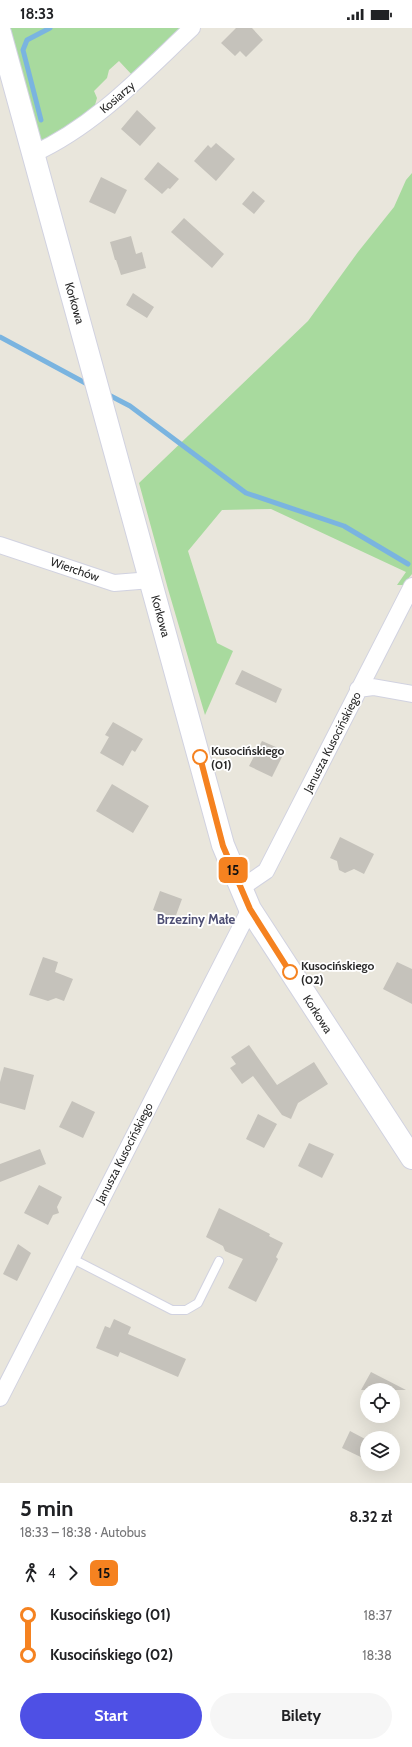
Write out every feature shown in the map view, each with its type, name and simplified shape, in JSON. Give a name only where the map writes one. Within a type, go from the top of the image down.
[{"type":"street","name":"Kosiarzy","points":[[33,154],[57,144],[80,128],[117,98],[192,28]]},
{"type":"street","name":"Korkowa","points":[[0,33],[223,846],[250,909],[412,1158]]},
{"type":"street","name":"Wierchów","points":[[0,544],[114,583],[151,580]]},
{"type":"street","name":"Janusza Kusocińskiego","points":[[241,888],[266,871],[412,586]]},
{"type":"street","points":[[358,689],[373,687],[412,694]]},
{"type":"street","name":"Janusza Kusocińskiego","points":[[0,1398],[250,909]]},
{"type":"lane","points":[[71,1258],[172,1310],[186,1310],[198,1303],[219,1262]]},
{"type":"green space","points":[[7,28],[184,28],[133,76],[119,61],[109,70],[107,78],[94,91],[97,98],[95,105],[81,120],[55,138],[39,141]]},
{"type":"green space","points":[[412,173],[412,574],[403,585],[397,585],[406,572],[271,509],[222,510],[188,551],[217,643],[233,651],[205,715],[139,483],[308,321],[358,252],[394,207],[406,180]]},
{"type":"building","points":[[236,28],[252,28],[263,40],[246,57],[240,51],[235,56],[221,43]]},
{"type":"building","points":[[137,110],[156,128],[140,146],[121,129]]},
{"type":"building","points":[[216,143],[235,159],[216,181],[194,161],[208,145],[211,148]]},
{"type":"building","points":[[158,162],[179,179],[170,189],[168,188],[162,194],[144,179]]},
{"type":"building","points":[[101,177],[127,190],[115,214],[89,202]]},
{"type":"building","points":[[253,191],[265,201],[254,214],[242,204]]},
{"type":"building","points":[[184,218],[224,254],[212,268],[171,232]]},
{"type":"building","points":[[131,236],[136,254],[142,252],[146,268],[121,275],[110,242]]},
{"type":"building","points":[[133,293],[154,307],[147,318],[126,305]]},
{"type":"building","points":[[242,670],[282,689],[276,703],[235,684]]},
{"type":"building","points":[[113,722],[143,739],[135,752],[132,750],[123,766],[100,753],[109,737],[105,735]]},
{"type":"building","points":[[262,741],[285,751],[272,777],[249,766]]},
{"type":"building","points":[[112,784],[149,806],[133,833],[96,811]]},
{"type":"building","points":[[340,837],[374,854],[364,874],[354,869],[345,873],[339,870],[337,861],[330,858]]},
{"type":"building","points":[[160,891],[182,899],[175,918],[153,910]]},
{"type":"building","points":[[43,957],[58,962],[55,972],[73,979],[64,1001],[56,998],[48,1001],[29,995]]},
{"type":"building","points":[[397,962],[412,969],[412,1004],[383,989]]},
{"type":"building","points":[[249,1045],[277,1085],[314,1062],[328,1084],[298,1103],[291,1119],[282,1115],[253,1076],[242,1084],[230,1068],[236,1064],[231,1057]]},
{"type":"building","points":[[4,1067],[34,1075],[25,1110],[0,1103],[0,1082]]},
{"type":"building","points":[[72,1101],[95,1112],[83,1138],[59,1127]]},
{"type":"building","points":[[258,1114],[277,1124],[264,1148],[246,1139]]},
{"type":"building","points":[[309,1143],[334,1154],[322,1178],[298,1166]]},
{"type":"building","points":[[40,1149],[46,1164],[0,1182],[0,1164]]},
{"type":"building","points":[[39,1185],[62,1197],[57,1207],[59,1213],[53,1215],[48,1225],[24,1213]]},
{"type":"building","points":[[219,1208],[270,1234],[269,1236],[283,1243],[276,1257],[278,1259],[256,1302],[228,1288],[243,1259],[225,1251],[223,1246],[206,1237]]},
{"type":"building","points":[[18,1244],[31,1253],[17,1281],[3,1274]]},
{"type":"building","points":[[114,1319],[131,1327],[128,1334],[186,1359],[178,1377],[120,1352],[118,1357],[96,1348],[105,1326],[110,1328]]},
{"type":"building","points":[[371,1372],[392,1383],[365,1383]]},
{"type":"building","points":[[350,1431],[360,1436],[360,1457],[342,1448]]},
{"type":"waterway","points":[[41,120],[23,50],[27,40],[50,28]]},
{"type":"waterway","points":[[0,337],[89,385]]},
{"type":"waterway","points":[[105,393],[130,406],[246,493],[344,526],[408,564]]},
{"type":"bus line","name":"15","points":[[200,757],[223,846],[250,909],[290,972]]},
{"type":"place","name":"Kusocińskiego (01)","points":[[200,757]]},
{"type":"place","name":"Kusocińskiego (02)","points":[[290,972]]},
{"type":"district","name":"Brzeziny Małe","points":[[196,919]]}]
